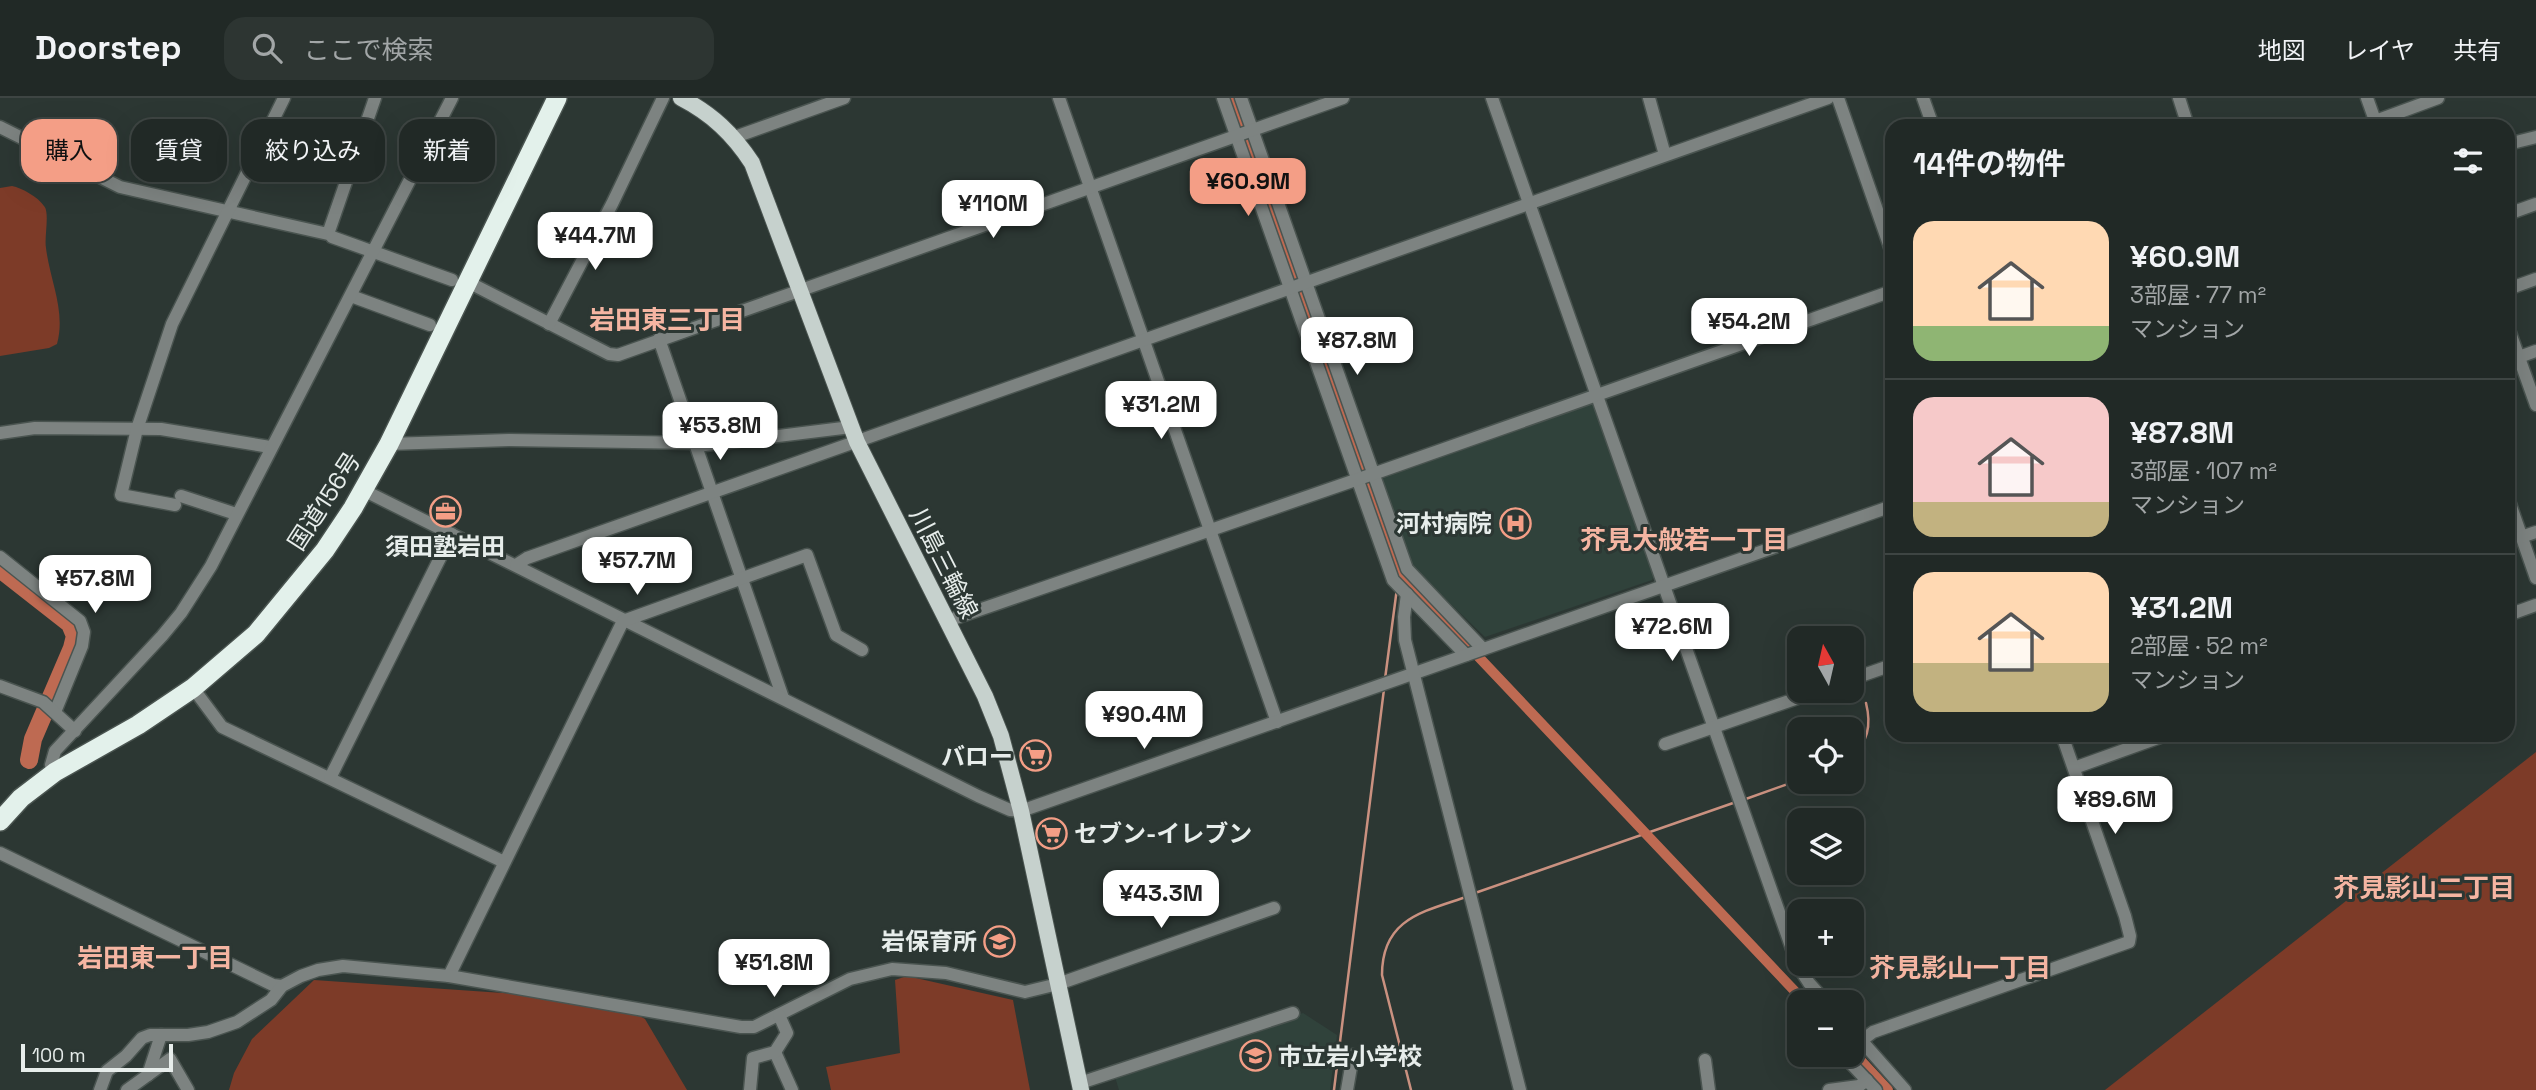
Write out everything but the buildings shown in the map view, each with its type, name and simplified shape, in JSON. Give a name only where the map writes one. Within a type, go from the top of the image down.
[{"type":"highway","name":"国道156号","points":[[0,821],[21,797],[55,772],[138,725],[193,688],[256,634],[325,550],[389,444],[459,281],[557,98]]},
{"type":"main road","name":"川島三輪線","points":[[681,98],[714,118],[735,137],[752,163],[854,435],[985,696],[1001,736],[1021,811],[1080,1086]]},
{"type":"street","points":[[236,514],[178,500],[121,495],[137,429],[172,324],[284,98]]},
{"type":"street","points":[[0,127],[120,187],[328,234],[376,98]]},
{"type":"street","points":[[55,772],[51,765],[55,751],[181,613],[211,566],[452,98]]},
{"type":"street","points":[[549,324],[612,204],[663,98]]},
{"type":"street","points":[[735,137],[844,98]]},
{"type":"street","points":[[1059,98],[1277,722]]},
{"type":"street","points":[[1223,98],[1393,580],[1466,655]]},
{"type":"street","points":[[1241,98],[1407,569],[1483,649]]},
{"type":"street","points":[[332,237],[459,281],[609,354],[618,355],[1343,98]]},
{"type":"street","points":[[1492,98],[1798,966],[1815,990]]},
{"type":"street","points":[[1649,98],[1665,155]]},
{"type":"street","points":[[516,565],[527,558],[713,491],[854,435],[1143,341],[1828,98]]},
{"type":"street","points":[[1838,98],[1885,233]]},
{"type":"street","points":[[1923,98],[1930,119]]},
{"type":"street","points":[[2179,98],[2186,119]]},
{"type":"street","points":[[2367,98],[2374,119]]},
{"type":"street","points":[[2387,119],[2433,99]]},
{"type":"street","points":[[2515,142],[2536,137]]},
{"type":"street","points":[[2515,212],[2536,204]]},
{"type":"street","points":[[2515,286],[2536,279]]},
{"type":"street","points":[[947,621],[1885,292]]},
{"type":"street","points":[[351,296],[430,325]]},
{"type":"street","points":[[659,339],[783,698]]},
{"type":"street","points":[[2515,346],[2536,405]]},
{"type":"street","points":[[2519,357],[2536,351]]},
{"type":"street","points":[[0,433],[36,428],[161,429],[270,447]]},
{"type":"street","points":[[389,444],[509,440],[697,445],[854,435]]},
{"type":"street","points":[[363,490],[978,796],[1010,810],[1021,811],[1885,508]]},
{"type":"street","points":[[2515,519],[2536,578]]},
{"type":"street","points":[[2521,537],[2536,531]]},
{"type":"street","points":[[330,778],[452,534]]},
{"type":"street","points":[[449,976],[623,621],[807,555],[836,635],[862,650]]},
{"type":"street","points":[[0,557],[80,621],[84,632],[82,646],[55,712]]},
{"type":"street","points":[[1408,594],[1404,617],[1405,640],[1520,1090]]},
{"type":"street","points":[[2515,612],[2536,605]]},
{"type":"street","points":[[1864,675],[1885,667]]},
{"type":"street","points":[[0,686],[43,702],[75,731]]},
{"type":"street","points":[[193,688],[222,727],[504,862]]},
{"type":"street","points":[[1665,744],[1787,702]]},
{"type":"street","points":[[1864,1039],[1874,1032],[2129,942],[2125,916],[2065,742]]},
{"type":"street","points":[[2074,768],[2146,742]]},
{"type":"street","points":[[0,853],[273,985],[282,986]]},
{"type":"street","points":[[100,1090],[107,1071],[126,1056],[142,1038],[150,1035],[208,1032],[237,1022],[271,1000],[282,986],[301,976],[343,966],[398,969],[449,976],[741,1027],[754,1027],[850,979],[892,969],[946,973],[1025,992],[1058,984],[1274,908]]},
{"type":"street","points":[[1080,1086],[1293,1013]]},
{"type":"street","points":[[750,1090],[753,1058],[775,1052],[787,1033],[779,1015]]},
{"type":"street","points":[[148,1075],[161,1035]]},
{"type":"street","points":[[1864,1044],[1905,1090]]},
{"type":"street","points":[[775,1052],[792,1090]]},
{"type":"street","points":[[1347,1090],[1353,1055]]},
{"type":"street","points":[[127,1090],[170,1059],[188,1090]]},
{"type":"street","points":[[1706,1060],[1709,1090]]},
{"type":"street","points":[[1851,1067],[1863,1085]]},
{"type":"street","points":[[1829,1090],[1863,1085],[1876,1090]]},
{"type":"shaded area","points":[[12,186],[34,196],[46,209],[46,248],[60,320],[57,344],[49,348],[0,356],[0,188]]},
{"type":"shaded area","name":"河村病院","points":[[1587,402],[1593,403],[1654,576],[1652,580],[1485,637],[1411,566],[1380,476]]},
{"type":"shaded area","points":[[2536,752],[2536,1090],[2105,1090]]},
{"type":"shaded area","points":[[907,976],[1013,1000],[1030,1090],[831,1090],[826,1067],[900,1053],[895,980]]},
{"type":"shaded area","points":[[314,980],[533,995],[602,995],[645,1019],[687,1090],[229,1090],[234,1073],[252,1039]]},
{"type":"shaded area","name":"市立岩小学校","points":[[1303,1013],[1337,1035],[1330,1090],[1119,1090],[1115,1077]]},
{"type":"waterway","points":[[1231,98],[1401,575],[1794,990]]},
{"type":"waterway","points":[[0,569],[70,624],[75,636],[33,739],[29,760]]},
{"type":"waterway","points":[[1385,679],[1397,588]]},
{"type":"waterway","points":[[1334,1090],[1384,689]]},
{"type":"waterway","points":[[1864,740],[1868,719],[1866,703]]},
{"type":"waterway","points":[[1743,800],[1787,784]]},
{"type":"waterway","points":[[1475,893],[1736,802]]},
{"type":"waterway","points":[[1411,1090],[1382,975],[1384,956],[1389,941],[1408,921],[1466,897]]},
{"type":"waterway","points":[[1864,1064],[1888,1090]]},
{"type":"place","name":"須田塾岩田","points":[[445,512]]},
{"type":"place","name":"河村病院","points":[[1515,523]]},
{"type":"place","name":"バロー","points":[[1036,756]]},
{"type":"place","name":"セブン-イレブン","points":[[1051,833]]},
{"type":"place","name":"岩保育所","points":[[1000,941]]},
{"type":"place","name":"市立岩小学校","points":[[1255,1056]]},
{"type":"district","name":"岩田東三丁目","points":[[667,320]]},
{"type":"district","name":"芥見大般若一丁目","points":[[1684,540]]},
{"type":"district","name":"芥見影山二丁目","points":[[2424,888]]},
{"type":"district","name":"岩田東一丁目","points":[[155,958]]},
{"type":"district","name":"芥見影山一丁目","points":[[1960,968]]}]
